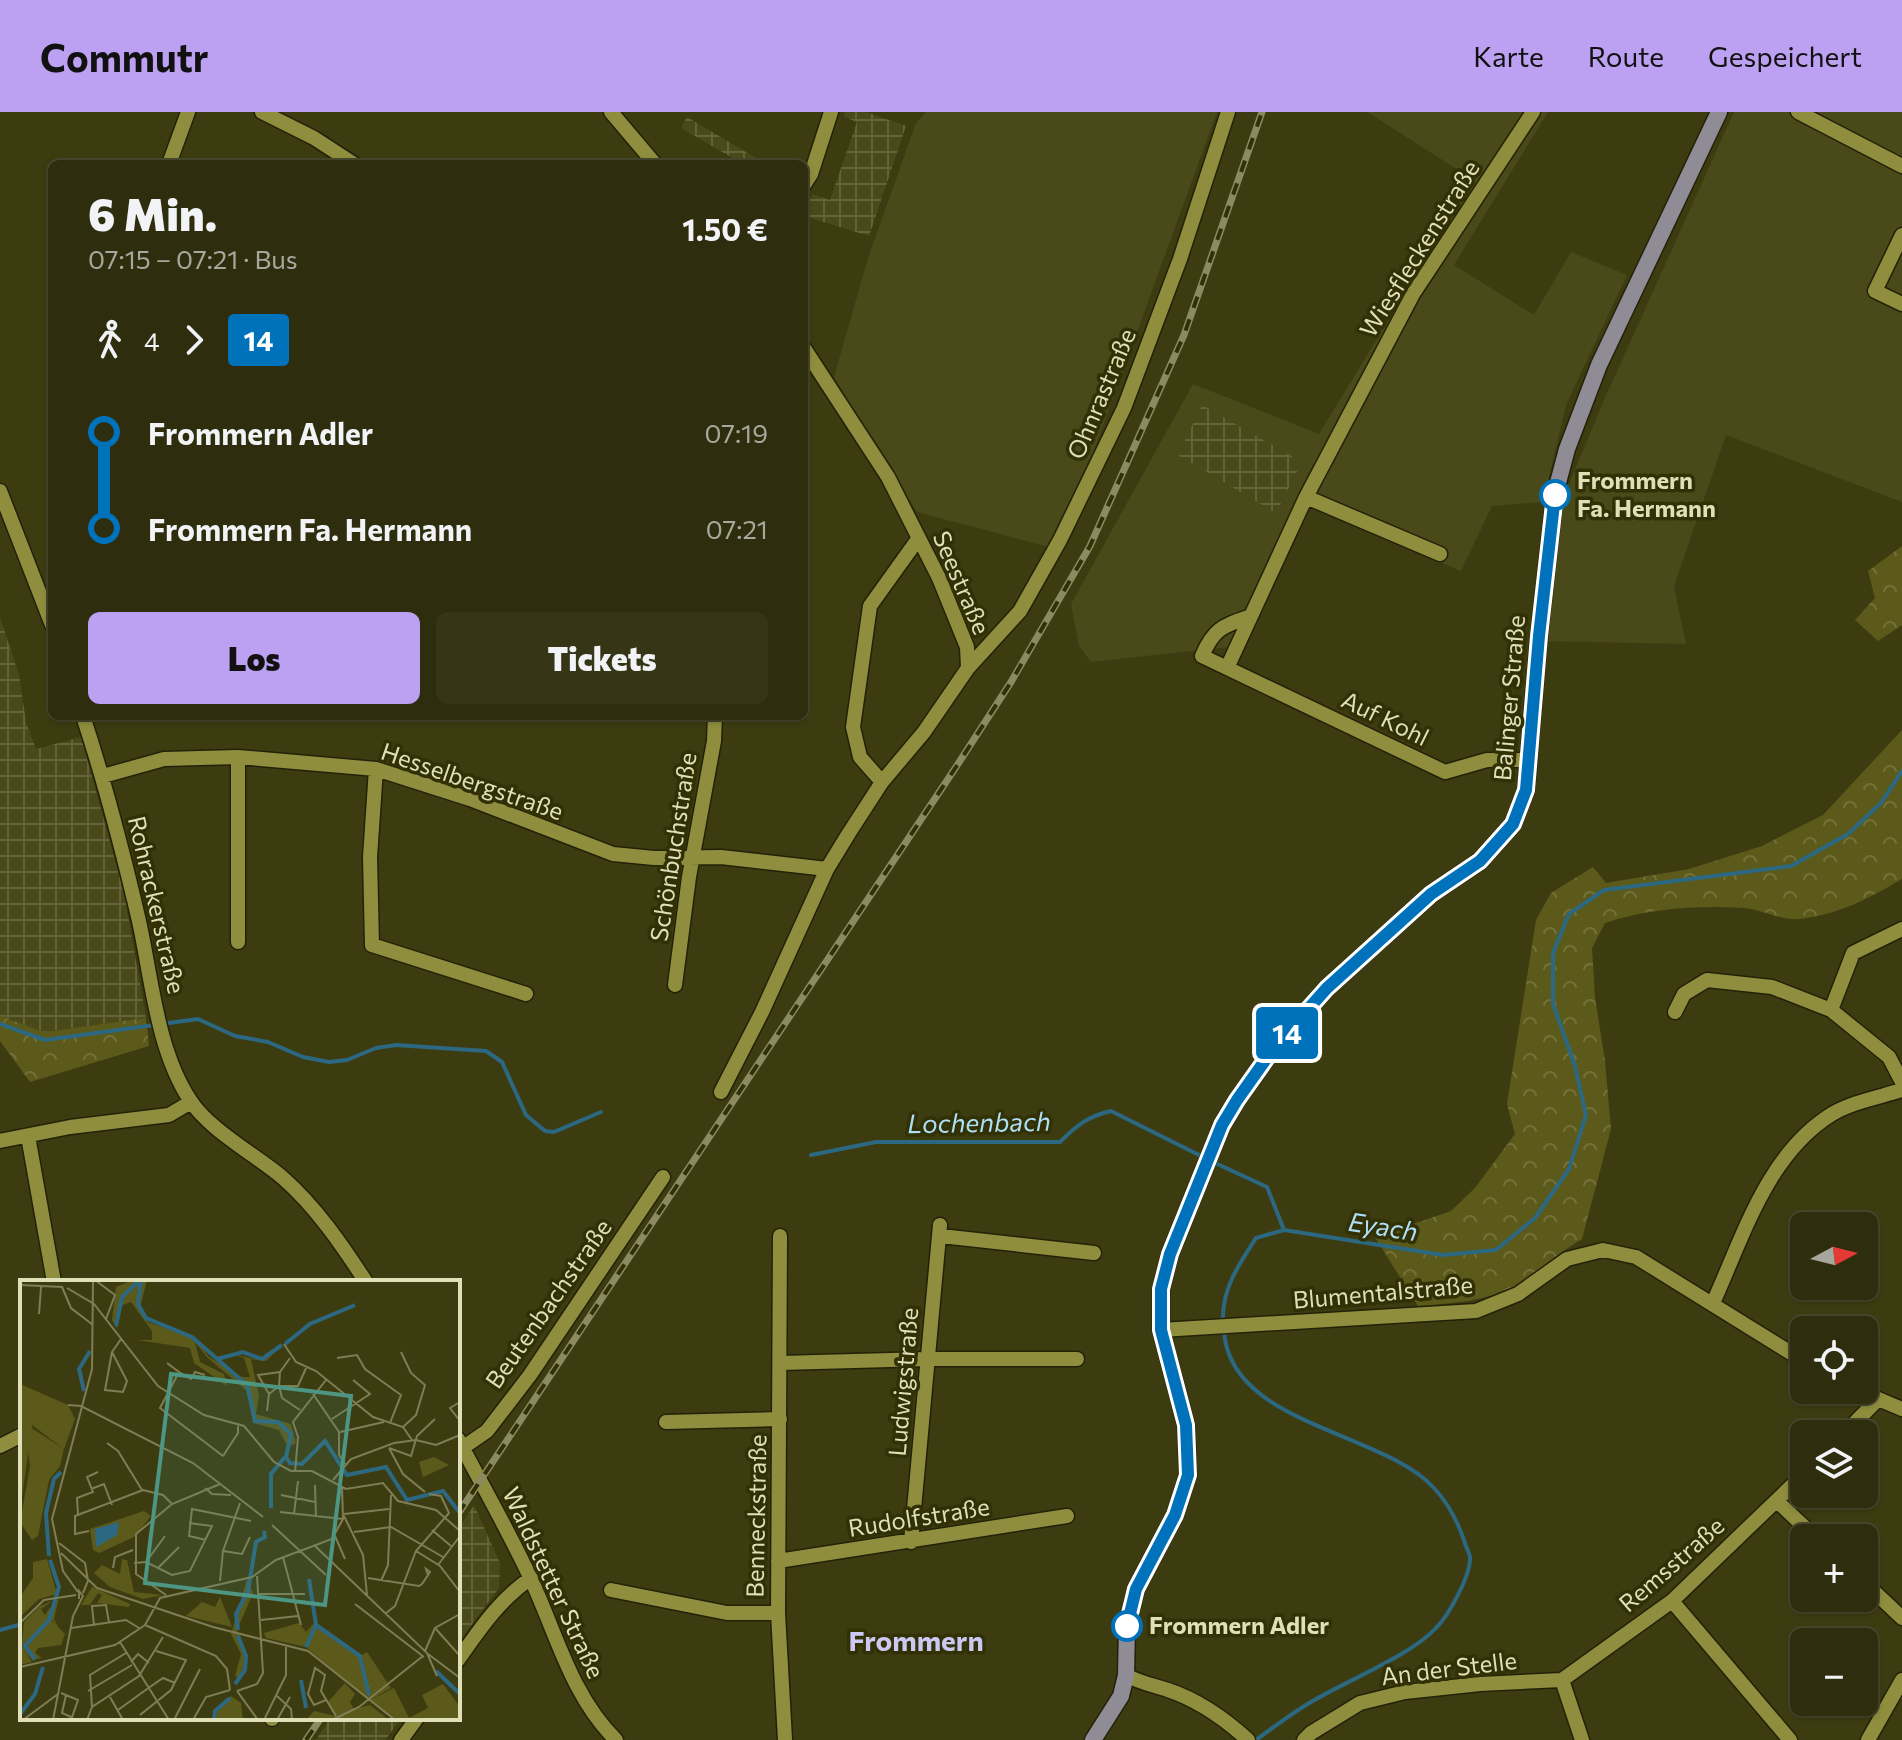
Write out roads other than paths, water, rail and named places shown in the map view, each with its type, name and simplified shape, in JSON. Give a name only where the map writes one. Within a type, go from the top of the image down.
[{"type":"main road","name":"Balinger Straße","points":[[1093,1740],[1121,1696],[1126,1675],[1127,1626],[1136,1589],[1175,1515],[1188,1475],[1186,1425],[1161,1289],[1170,1254],[1222,1125],[1276,1045],[1327,988],[1431,894],[1480,861],[1513,824],[1526,790],[1555,494],[1567,449],[1599,365],[1719,112]]},
{"type":"street","points":[[170,160],[188,112]]},
{"type":"street","points":[[262,112],[314,138],[348,160]]},
{"type":"street","points":[[611,112],[652,160]]},
{"type":"street","points":[[808,179],[831,112]]},
{"type":"street","name":"Ohnrastraße","points":[[968,668],[1020,611],[1060,540],[1124,408],[1180,259],[1228,112]]},
{"type":"street","name":"Wiesfleckenstraße","points":[[1227,668],[1306,497],[1413,294],[1533,112]]},
{"type":"street","points":[[1798,112],[1902,166]]},
{"type":"street","points":[[1902,235],[1875,291],[1902,304]]},
{"type":"street","name":"Seestraße","points":[[808,354],[888,477],[939,578],[967,647],[968,668],[924,732],[882,782],[827,869]]},
{"type":"street","points":[[0,491],[48,615]]},
{"type":"street","points":[[1306,497],[1440,554]]},
{"type":"street","points":[[882,782],[860,757],[853,727],[870,606],[918,539]]},
{"type":"street","points":[[1227,668],[1202,656],[1210,638],[1220,627],[1251,616]]},
{"type":"street","name":"Auf Kohl","points":[[1227,668],[1445,772],[1487,760],[1530,760]]},
{"type":"street","name":"Rohrackerstraße","points":[[84,720],[103,776],[169,1062],[191,1102]]},
{"type":"street","name":"Schönbuchstraße","points":[[675,985],[715,720]]},
{"type":"street","points":[[238,757],[238,942]]},
{"type":"street","name":"Hesselbergstraße","points":[[103,776],[164,759],[238,757],[376,769],[470,799],[613,854],[654,858],[721,857],[827,869]]},
{"type":"street","points":[[376,769],[370,857],[372,945],[526,994]]},
{"type":"street","points":[[721,1092],[762,1012],[827,869]]},
{"type":"street","points":[[1831,1010],[1853,953],[1902,929]]},
{"type":"street","points":[[1675,1012],[1684,994],[1707,980],[1772,987],[1831,1010],[1889,1057],[1902,1082]]},
{"type":"street","points":[[1713,1303],[1770,1177],[1808,1131],[1836,1112],[1902,1090]]},
{"type":"street","points":[[0,1141],[70,1127],[169,1115],[191,1102],[221,1131],[301,1195],[365,1280]]},
{"type":"street","points":[[28,1136],[54,1280]]},
{"type":"street","name":"Beutenbachstraße","points":[[460,1446],[487,1431],[530,1375],[663,1177]]},
{"type":"street","name":"Ludwigstraße","points":[[911,1542],[940,1231],[1094,1253]]},
{"type":"street","name":"Benneckstraße","points":[[780,1236],[778,1613],[785,1740]]},
{"type":"street","name":"Blumentalstraße","points":[[1169,1330],[1476,1311],[1518,1294],[1567,1259],[1603,1250],[1636,1257],[1790,1352]]},
{"type":"street","points":[[780,1363],[1077,1359]]},
{"type":"street","points":[[1878,1399],[1902,1409]]},
{"type":"street","points":[[1858,1420],[1873,1404]]},
{"type":"street","name":"Benneckstraße","points":[[666,1422],[780,1419]]},
{"type":"street","points":[[0,1446],[20,1436]]},
{"type":"street","name":"Waldstetter Straße","points":[[460,1446],[531,1578],[553,1635],[582,1696],[616,1740]]},
{"type":"street","name":"Remsstraße","points":[[1562,1680],[1672,1601],[1790,1488]]},
{"type":"street","points":[[1777,1501],[1801,1524]]},
{"type":"street","name":"Rudolfstraße","points":[[778,1561],[1067,1516]]},
{"type":"street","points":[[460,1657],[492,1612],[510,1592],[531,1578]]},
{"type":"street","name":"Benneckstraße","points":[[611,1590],[727,1613],[778,1613]]},
{"type":"street","points":[[1878,1595],[1902,1618]]},
{"type":"street","points":[[1672,1601],[1790,1740]]},
{"type":"street","points":[[1126,1675],[1141,1684],[1167,1690],[1204,1706],[1245,1737]]},
{"type":"street","points":[[1562,1680],[1582,1740]]},
{"type":"street","name":"An der Stelle","points":[[1304,1740],[1360,1703],[1405,1692],[1562,1680]]},
{"type":"street","points":[[1868,1740],[1902,1680]]},
{"type":"street","points":[[401,1740],[416,1720]]},
{"type":"waterway","name":"Eyach","points":[[1223,1323],[1228,1288],[1256,1238],[1284,1230],[1443,1255],[1496,1250],[1535,1218],[1569,1169],[1586,1115],[1575,1066],[1553,1004],[1553,953],[1569,914],[1604,890],[1791,866],[1848,834],[1881,803],[1902,771]]},
{"type":"waterway","name":"Lochenbach","points":[[0,1024],[45,1040],[198,1019],[235,1036],[268,1042],[303,1057],[329,1062],[347,1060],[376,1048],[396,1045],[486,1051],[502,1062],[526,1115],[545,1131],[554,1132],[601,1112]]},
{"type":"waterway","name":"Lochenbach","points":[[811,1155],[876,1142],[1060,1142],[1083,1122],[1111,1111],[1205,1158]]},
{"type":"waterway","name":"Lochenbach","points":[[1213,1162],[1267,1187],[1284,1230]]},
{"type":"waterway","name":"Eyach","points":[[1224,1331],[1233,1362],[1252,1387],[1279,1407],[1410,1469],[1434,1488],[1455,1519],[1470,1557],[1467,1574],[1453,1605],[1425,1638],[1304,1706],[1256,1740]]},
{"type":"waterway","points":[[0,1630],[20,1625]]},
{"type":"railway","points":[[460,1511],[956,767],[1011,682],[1090,546],[1184,335],[1262,112]]},
{"type":"railway","points":[[306,1740],[320,1720]]},
{"type":"place","name":"Frommern Fa. Hermann","points":[[1555,495]]},
{"type":"place","name":"Frommern Adler","points":[[1127,1626]]},
{"type":"district","name":"Frommern","points":[[916,1641]]}]
